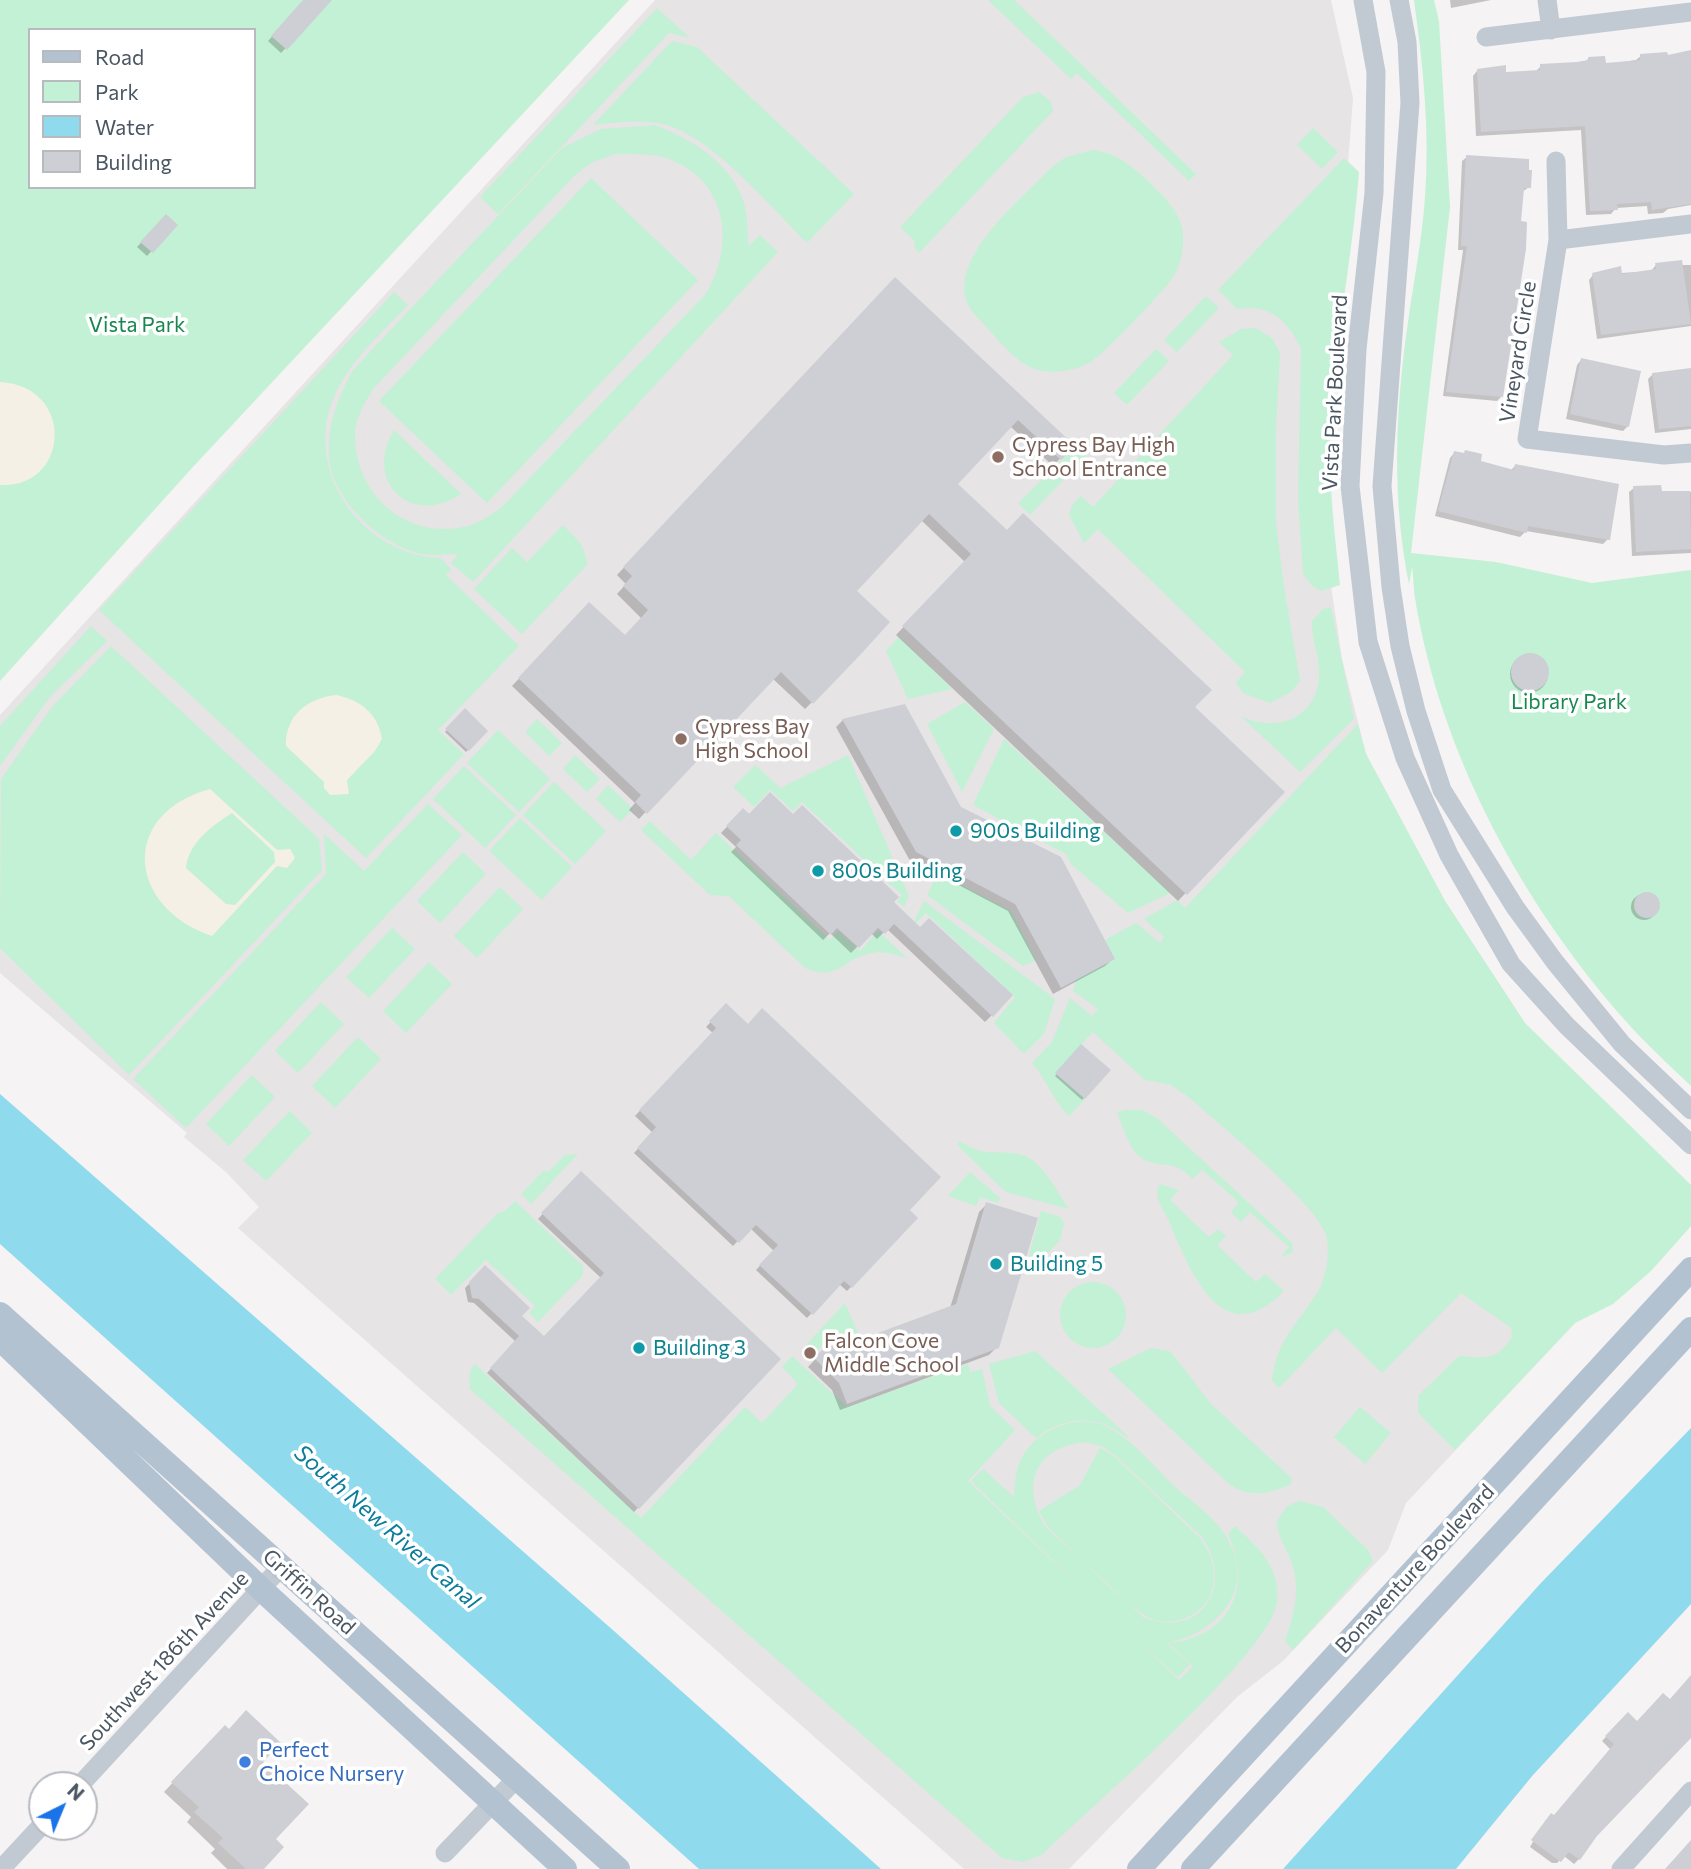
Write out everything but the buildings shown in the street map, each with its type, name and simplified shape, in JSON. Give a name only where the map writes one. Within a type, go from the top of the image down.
[{"type":"main road","name":"Bonaventure Boulevard","points":[[1139,1869],[1691,1269]]},
{"type":"main road","name":"Griffin Road","points":[[0,1314],[618,1869]]},
{"type":"main road","name":"Bonaventure Boulevard","points":[[1193,1869],[1691,1329]]},
{"type":"main road","name":"Griffin Road","points":[[0,1339],[261,1589],[492,1805],[565,1869]]},
{"type":"street","name":"Vista Park Boulevard","points":[[1363,0],[1376,72],[1376,130],[1374,193],[1357,349],[1350,486],[1368,642],[1405,758],[1449,855],[1511,964],[1567,1026],[1691,1145]]},
{"type":"street","points":[[1399,0],[1406,42],[1410,103],[1388,373],[1382,486],[1391,587],[1400,646],[1416,711],[1442,790],[1515,907],[1622,1044],[1691,1110]]},
{"type":"street","points":[[1547,0],[1551,30]]},
{"type":"street","points":[[1486,37],[1691,12]]},
{"type":"street","points":[[1556,160],[1558,240],[1691,225]]},
{"type":"street","name":"Vineyard Circle","points":[[1558,240],[1527,439],[1664,455],[1691,453]]},
{"type":"street","name":"Southwest 186th Avenue","points":[[92,1771],[281,1567]]},
{"type":"street","points":[[445,1853],[516,1779]]},
{"type":"street","points":[[1621,1869],[1691,1791]]},
{"type":"street","points":[[1,1869],[28,1840]]},
{"type":"shaded area","name":"Cypress Bay High School","points":[[655,0],[1331,0],[1353,98],[1321,519],[1342,659],[1366,754],[1445,901],[1525,1023],[1575,1323],[1406,1503],[1388,1550],[1283,1661],[1237,1697],[1069,1869],[964,1869],[238,1228],[259,1207],[227,1173],[184,1137],[187,1133],[0,973],[0,715]]},
{"type":"green space","name":"Vista Park","points":[[0,0],[629,0],[192,468],[0,681]]},
{"type":"green space","points":[[988,0],[1014,0],[1196,174],[1189,181],[1077,73],[1071,79]]},
{"type":"green space","name":"Library Park","points":[[1414,0],[1434,0],[1439,21],[1450,207],[1411,553],[1496,562],[1592,583],[1691,570],[1691,1086],[1631,1027],[1586,973],[1519,875],[1465,768],[1427,656],[1415,598],[1412,567],[1409,584],[1404,552],[1397,457],[1400,393],[1422,230],[1427,148],[1425,98]]},
{"type":"green space","points":[[657,8],[690,38],[669,33],[498,214],[480,197]]},
{"type":"green space","points":[[672,41],[697,47],[854,194],[807,243],[720,157],[681,131],[662,124],[645,122],[593,125]]},
{"type":"green space","points":[[1039,92],[1051,102],[1053,111],[919,253],[915,249],[914,240],[900,227],[1023,97]]},
{"type":"green space","points":[[655,125],[697,146],[722,166],[740,192],[746,212],[749,246],[760,235],[778,252],[473,582],[451,563],[458,554],[425,555],[406,549],[375,531],[349,504],[332,473],[329,457],[335,412],[353,370],[562,148],[601,129]],"holes":[[[615,154],[663,157],[689,169],[704,183],[721,217],[723,237],[721,257],[705,295],[501,508],[478,522],[463,527],[442,529],[422,526],[404,519],[388,508],[375,494],[364,478],[358,459],[356,425],[373,389],[574,176],[591,163]]]},
{"type":"green space","points":[[1313,128],[1338,152],[1322,169],[1297,145]]},
{"type":"green space","points":[[1093,150],[1110,154],[1125,162],[1167,201],[1182,228],[1181,258],[1168,284],[1092,361],[1077,368],[1042,371],[1019,360],[977,317],[966,298],[965,278],[973,257],[986,236],[1052,167],[1066,157]]},
{"type":"green space","points":[[1344,158],[1359,172],[1335,373],[1330,440],[1331,494],[1340,585],[1321,591],[1312,586],[1303,574],[1298,500],[1301,348],[1290,329],[1276,316],[1259,309],[1237,309],[1218,290]]},
{"type":"green space","points":[[591,178],[698,280],[487,503],[379,401]]},
{"type":"green space","points":[[394,292],[408,305],[357,359],[334,397],[326,425],[326,453],[333,480],[346,504],[364,525],[386,542],[412,553],[440,558],[451,569],[446,575],[519,646],[438,730],[464,754],[366,858],[99,610]]},
{"type":"green space","points":[[1206,296],[1219,308],[1177,352],[1164,340]]},
{"type":"green space","points":[[1256,328],[1272,338],[1280,353],[1276,428],[1276,522],[1300,681],[1291,692],[1270,703],[1243,693],[1236,683],[1245,672],[1098,529],[1084,543],[1069,515],[1072,505],[1081,496],[1093,507],[1233,355],[1219,342],[1241,329]]},
{"type":"green space","points":[[1156,349],[1169,361],[1127,405],[1114,393]]},
{"type":"green space","points":[[394,430],[461,494],[442,503],[425,506],[410,502],[397,494],[388,482],[384,466],[386,449]]},
{"type":"green space","points":[[1077,445],[1087,455],[1030,515],[1018,503]]},
{"type":"green space","points":[[563,525],[582,547],[587,565],[522,634],[474,589],[512,548],[527,562]]},
{"type":"green space","points":[[1331,607],[1354,719],[1300,772],[1241,716],[1268,723],[1281,722],[1303,712],[1317,690],[1319,675],[1312,621],[1323,609]]},
{"type":"green space","points":[[91,626],[107,641],[49,698],[0,766],[0,726]]},
{"type":"green space","points":[[899,637],[952,689],[908,699],[886,651]]},
{"type":"green space","points":[[111,646],[319,839],[322,870],[129,1075],[0,948],[1,779],[52,707]]},
{"type":"green space","points":[[965,702],[994,729],[962,792],[927,724]]},
{"type":"green space","points":[[537,719],[562,743],[549,756],[525,732]]},
{"type":"green space","points":[[1358,724],[1366,754],[1445,901],[1525,1023],[1691,1185],[1691,1226],[1651,1271],[1613,1304],[1575,1323],[1455,1450],[1418,1413],[1418,1396],[1459,1356],[1490,1356],[1501,1350],[1512,1337],[1511,1328],[1461,1293],[1382,1373],[1336,1328],[1279,1388],[1272,1381],[1278,1354],[1320,1288],[1324,1276],[1328,1255],[1327,1241],[1318,1221],[1286,1185],[1191,1099],[1171,1085],[1145,1080],[1093,1032],[1055,1073],[1085,1099],[1069,1116],[1032,1063],[1052,1042],[1070,998],[1092,1016],[1098,1009],[1073,991],[1076,980],[1115,959],[1105,940],[1136,923],[1160,943],[1164,937],[1144,919],[1177,900],[1185,908]]},
{"type":"green space","points":[[498,730],[550,779],[519,812],[467,763]]},
{"type":"green space","points":[[1004,739],[1170,893],[1128,913],[1071,864],[1066,854],[973,805]]},
{"type":"green space","points":[[575,755],[600,779],[587,792],[563,769]]},
{"type":"green space","points":[[848,755],[909,896],[904,907],[897,901],[902,895],[802,802],[793,811],[770,790],[754,807],[733,787],[755,765],[780,788]]},
{"type":"green space","points":[[464,766],[516,815],[485,848],[433,799]]},
{"type":"green space","points":[[554,782],[606,831],[575,864],[523,815]]},
{"type":"green space","points":[[608,785],[633,809],[620,822],[596,799]]},
{"type":"green space","points":[[428,804],[462,835],[186,1128],[133,1079],[326,874],[324,834],[364,871]]},
{"type":"green space","points":[[520,818],[572,867],[542,900],[489,851]]},
{"type":"green space","points":[[650,821],[691,860],[716,833],[830,940],[838,931],[860,951],[878,931],[907,958],[878,952],[859,957],[825,973],[805,968],[729,896],[710,895],[641,830]]},
{"type":"green space","points":[[463,852],[486,874],[440,923],[417,901]]},
{"type":"green space","points":[[938,873],[1011,911],[1036,960],[1023,966],[927,895]]},
{"type":"green space","points":[[500,887],[523,909],[477,958],[454,936]]},
{"type":"green space","points":[[924,901],[1055,999],[1044,1034],[1024,1054],[994,1023],[1015,997],[926,913],[911,928]]},
{"type":"green space","points":[[392,928],[415,949],[369,998],[346,977]]},
{"type":"green space","points":[[429,962],[452,984],[406,1033],[383,1011]]},
{"type":"green space","points":[[321,1002],[344,1024],[298,1073],[275,1051]]},
{"type":"green space","points":[[358,1037],[381,1059],[335,1108],[312,1086]]},
{"type":"green space","points":[[252,1075],[275,1097],[229,1146],[206,1124]]},
{"type":"green space","points":[[1124,1110],[1142,1110],[1158,1119],[1292,1243],[1293,1252],[1281,1257],[1289,1247],[1250,1212],[1241,1222],[1231,1212],[1239,1202],[1202,1170],[1193,1179],[1175,1167],[1141,1158],[1132,1147],[1117,1113]]},
{"type":"green space","points":[[290,1111],[312,1133],[266,1181],[243,1160]]},
{"type":"green space","points":[[960,1141],[983,1151],[1026,1156],[1041,1168],[1069,1209],[1006,1192],[957,1145]]},
{"type":"green space","points":[[578,1154],[531,1204],[521,1194],[544,1170],[548,1172],[565,1155]]},
{"type":"green space","points":[[970,1172],[1000,1198],[998,1203],[980,1197],[976,1206],[948,1196]]},
{"type":"green space","points":[[1160,1184],[1179,1190],[1170,1200],[1209,1237],[1218,1229],[1226,1236],[1217,1245],[1256,1282],[1265,1274],[1284,1291],[1262,1309],[1242,1314],[1225,1310],[1210,1298],[1186,1260],[1161,1206],[1157,1192]]},
{"type":"green space","points":[[515,1201],[583,1266],[583,1275],[538,1322],[529,1313],[535,1306],[486,1260],[451,1295],[435,1279],[498,1213],[504,1212]]},
{"type":"green space","points":[[1041,1211],[1060,1217],[1064,1223],[1060,1240],[1029,1272],[1025,1270]]},
{"type":"green space","points":[[1087,1282],[1099,1282],[1111,1287],[1121,1297],[1126,1315],[1124,1328],[1111,1343],[1099,1348],[1087,1348],[1075,1343],[1065,1333],[1060,1321],[1060,1309],[1065,1297],[1075,1287]]},
{"type":"green space","points":[[845,1303],[858,1333],[832,1342],[828,1339],[814,1354],[805,1346]]},
{"type":"green space","points":[[1151,1348],[1169,1351],[1211,1404],[1292,1478],[1291,1484],[1260,1493],[1246,1492],[1230,1485],[1108,1369]]},
{"type":"green space","points":[[1035,1351],[1131,1439],[1093,1421],[1073,1421],[1053,1427],[1036,1438],[999,1403],[989,1364]]},
{"type":"green space","points":[[792,1356],[847,1407],[968,1364],[970,1372],[982,1369],[990,1406],[1015,1430],[968,1481],[1095,1601],[971,1481],[983,1469],[1014,1497],[1017,1471],[1023,1456],[1039,1437],[1062,1425],[1075,1422],[1100,1424],[1128,1441],[1216,1524],[1227,1538],[1235,1557],[1237,1575],[1227,1606],[1202,1630],[1167,1643],[1190,1664],[1178,1677],[1133,1637],[1179,1680],[1193,1666],[1169,1643],[1190,1639],[1207,1631],[1221,1620],[1231,1606],[1238,1573],[1235,1554],[1228,1534],[1235,1526],[1259,1550],[1272,1569],[1277,1602],[1267,1626],[1244,1657],[1175,1730],[1043,1854],[1024,1862],[1002,1858],[470,1389],[469,1382],[475,1364],[641,1518],[745,1407],[762,1423],[798,1384],[782,1367]],"holes":[[[1084,1442],[1101,1446],[1115,1455],[1202,1537],[1211,1555],[1215,1573],[1213,1590],[1207,1604],[1196,1615],[1182,1621],[1164,1622],[1143,1617],[1045,1526],[1034,1496],[1034,1483],[1043,1460],[1067,1446]]]},
{"type":"green space","points":[[1360,1407],[1391,1433],[1365,1464],[1334,1437]]},
{"type":"green space","points":[[1100,1448],[1114,1456],[1200,1538],[1211,1558],[1214,1578],[1211,1593],[1200,1610],[1172,1621],[1152,1619],[1130,1605],[1047,1526],[1039,1511],[1080,1485]]},
{"type":"green space","points":[[1300,1501],[1323,1507],[1369,1551],[1373,1561],[1293,1650],[1285,1641],[1296,1598],[1295,1578],[1279,1535],[1277,1521],[1287,1506]]},
{"type":"sand","points":[[0,382],[25,388],[42,400],[52,417],[55,436],[51,455],[40,471],[23,482],[0,485]]},
{"type":"sand","points":[[336,695],[353,700],[366,709],[376,722],[382,739],[375,751],[347,780],[349,794],[330,795],[324,788],[324,782],[286,746],[289,725],[300,710],[316,700]]},
{"type":"sand","points":[[210,789],[277,850],[290,849],[295,858],[287,868],[277,866],[212,936],[184,922],[163,904],[150,883],[145,861],[148,839],[160,818],[180,801]],"holes":[[[232,813],[274,852],[275,862],[235,905],[226,904],[186,868],[196,843]]]},
{"type":"water","name":"South New River Canal","points":[[0,1094],[614,1631],[881,1869],[699,1869],[0,1244]]},
{"type":"water","points":[[1691,1428],[1691,1604],[1533,1775],[1456,1869],[1283,1869],[1540,1584]]},
{"type":"place","name":"Cypress Bay High School Entrance","points":[[998,457]]},
{"type":"place","name":"Cypress Bay High School","points":[[681,739]]},
{"type":"place","name":"900s Building","points":[[956,831]]},
{"type":"place","name":"800s Building","points":[[818,871]]},
{"type":"place","name":"Building 5","points":[[996,1264]]},
{"type":"place","name":"Building 3","points":[[639,1348]]},
{"type":"place","name":"Falcon Cove Middle School","points":[[810,1353]]},
{"type":"place","name":"Perfect Choice Nursery","points":[[245,1762]]}]
